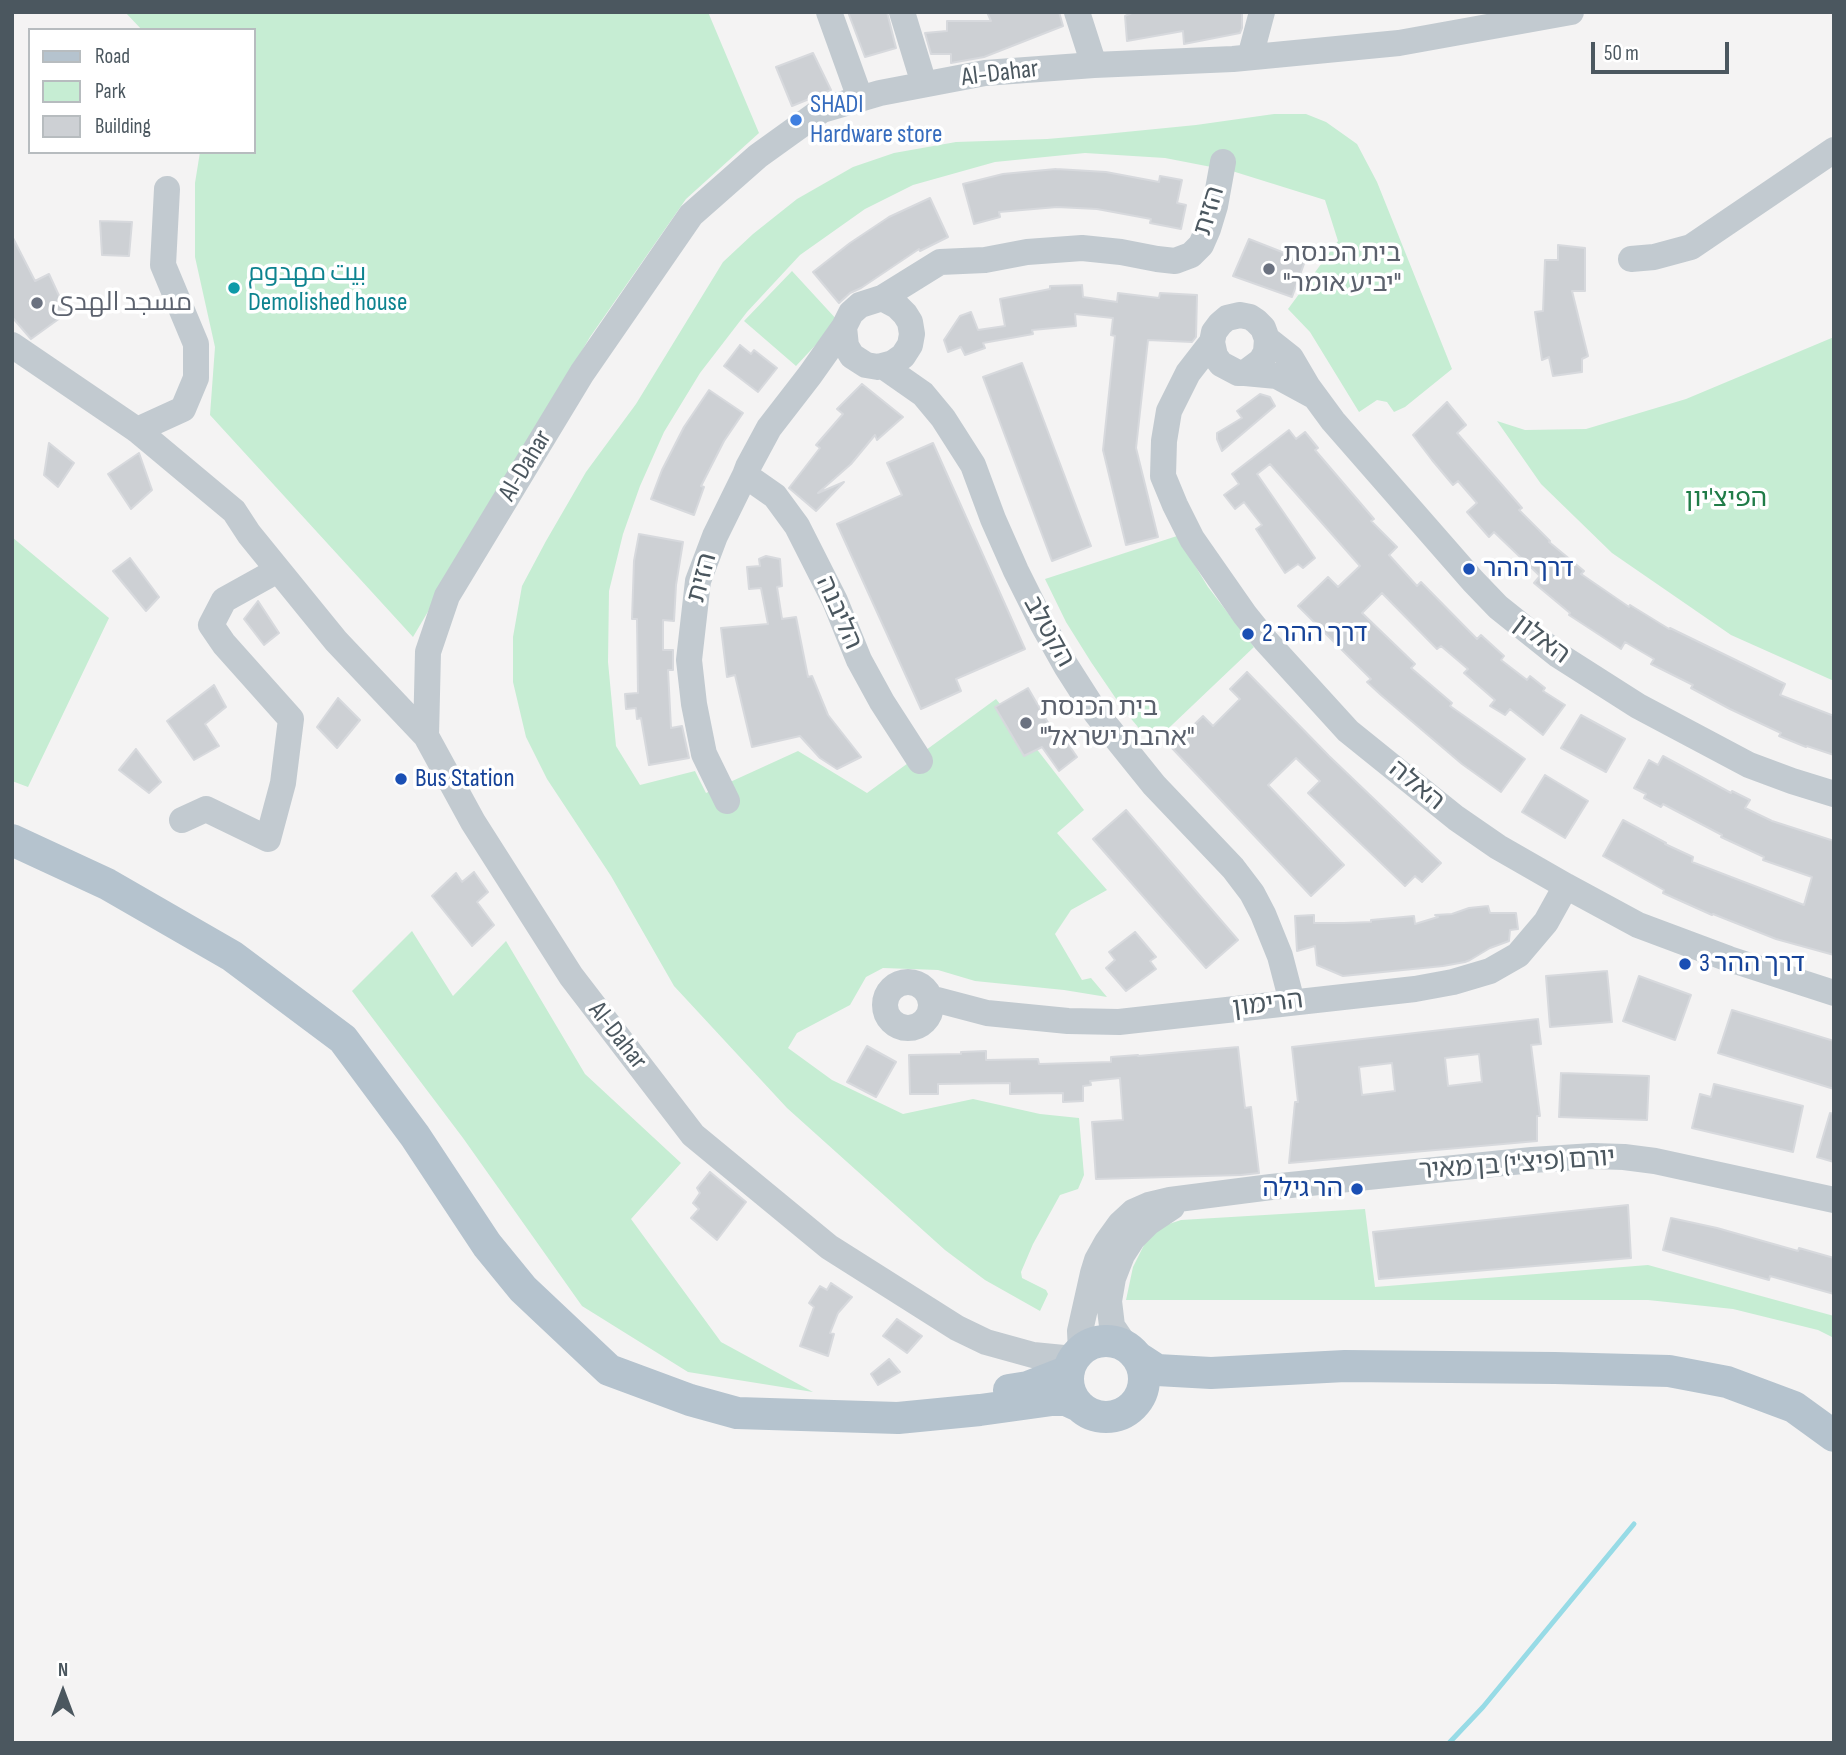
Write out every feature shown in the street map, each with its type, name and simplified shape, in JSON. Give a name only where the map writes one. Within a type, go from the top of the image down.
[{"type":"main road","points":[[12,840],[107,884],[232,956],[343,1039],[415,1136],[495,1254],[523,1289],[610,1370],[690,1400],[737,1413],[898,1418],[1066,1400],[1088,1413],[1111,1416],[1122,1414],[1131,1408],[1139,1399],[1143,1388],[1144,1372],[1131,1351]]},
{"type":"main road","points":[[800,1415],[1028,1387],[1075,1360],[1091,1344],[1103,1341],[1131,1351],[1157,1370],[1211,1373],[1345,1366],[1669,1371],[1727,1382],[1794,1407],[1834,1436]]},
{"type":"main road","points":[[1075,1360],[1068,1383],[1079,1406]]},
{"type":"main road","points":[[1143,1388],[1150,1384],[1211,1373]]},
{"type":"street","points":[[829,12],[860,98]]},
{"type":"street","points":[[902,12],[924,84]]},
{"type":"street","points":[[1077,12],[1094,65]]},
{"type":"street","points":[[1250,57],[1262,12]]},
{"type":"street","name":"Al-Dahar","points":[[1075,1360],[1033,1355],[986,1342],[957,1328],[829,1248],[694,1135],[570,976],[473,822],[426,736],[428,652],[447,596],[582,373],[691,215],[758,156],[822,110],[880,93],[985,73],[1250,57],[1399,43],[1571,12]]},
{"type":"street","points":[[1631,258],[1654,257],[1691,247],[1834,150]]},
{"type":"street","name":"הזית","points":[[882,298],[940,262],[985,260],[1027,252],[1082,248],[1121,252],[1157,260],[1175,261],[1191,255],[1200,245],[1215,206],[1223,162]]},
{"type":"street","points":[[137,430],[183,409],[196,378],[196,344],[163,265],[167,189]]},
{"type":"street","points":[[909,334],[905,314],[882,298],[860,305],[851,313],[844,327],[846,346],[852,356],[875,366],[893,363],[903,356],[909,334],[911,307],[917,293],[940,262]]},
{"type":"street","points":[[1169,411],[1210,375],[1230,377],[1241,373],[1261,361],[1266,352],[1267,339],[1263,328],[1250,317],[1240,316],[1227,318],[1220,324],[1214,332],[1212,342],[1215,356],[1221,364],[1241,373]]},
{"type":"street","name":"הזית","points":[[727,801],[704,754],[694,704],[689,660],[698,581],[715,536],[769,428],[844,327]]},
{"type":"street","name":"הקטלב","points":[[909,334],[914,363],[940,403],[943,418]]},
{"type":"street","name":"האלון","points":[[1267,339],[1291,358],[1315,396],[1362,456],[1473,581],[1499,607],[1558,655],[1638,706],[1749,765],[1834,794]]},
{"type":"street","name":"האלה","points":[[1212,342],[1188,373],[1169,411],[1164,441],[1163,476],[1192,539],[1245,615],[1348,731],[1456,818],[1566,886],[1639,925],[1729,959],[1834,993]]},
{"type":"street","points":[[12,345],[137,430],[234,511],[249,534],[336,641],[426,736]]},
{"type":"street","name":"הזית","points":[[810,375],[855,359],[875,366]]},
{"type":"street","name":"הקטלב","points":[[875,366],[923,394],[974,464],[993,519],[1016,571],[1066,667],[1096,713],[1154,785],[1233,868],[1252,893],[1280,956],[1292,1002]]},
{"type":"street","name":"האלון","points":[[1241,373],[1278,376],[1315,396]]},
{"type":"street","name":"הליבנה","points":[[745,475],[775,496],[797,526],[835,601],[859,660],[920,761]]},
{"type":"street","points":[[182,820],[206,809],[268,839],[283,783],[290,719],[224,644],[211,625],[224,600],[278,569]]},
{"type":"street","name":"הרימון","points":[[930,998],[987,1013],[1081,1021],[1119,1021],[1415,989],[1490,971],[1518,955],[1546,922],[1566,886]]},
{"type":"street","name":"יורם (פיצ'י) בן מאיר","points":[[1075,1360],[1097,1260],[1119,1224],[1133,1212],[1149,1205],[1197,1195],[1593,1156],[1655,1161],[1834,1200]]},
{"type":"street","name":"יורם (פיצ'י) בן מאיר","points":[[1131,1351],[1112,1326],[1109,1301],[1113,1278],[1122,1255],[1133,1238],[1148,1223],[1197,1195]]},
{"type":"green space","points":[[125,12],[708,12],[759,133],[686,199],[590,337],[413,637],[210,415],[215,347],[195,257],[195,183],[200,154],[256,154],[256,28],[140,28]]},
{"type":"green space","points":[[1274,114],[1306,114],[1326,122],[1357,144],[1377,182],[1452,369],[1405,407],[1394,412],[1387,402],[1377,400],[1359,412],[1310,332],[1288,309],[1338,241],[1325,200],[1232,171],[1165,158],[1085,153],[995,162],[913,185],[865,209],[800,255],[747,312],[700,373],[664,432],[640,486],[623,534],[609,591],[608,662],[616,746],[640,785],[695,771],[706,793],[798,751],[867,793],[996,699],[1084,810],[1057,833],[1107,890],[1071,910],[1055,934],[1082,980],[1091,978],[1107,997],[975,981],[938,970],[883,968],[866,977],[850,1005],[797,1033],[788,1048],[832,1080],[903,1114],[973,1099],[1040,1114],[1079,1118],[1084,1175],[1078,1189],[1060,1195],[1021,1272],[1022,1278],[1046,1290],[1048,1294],[1040,1311],[985,1280],[945,1250],[787,1108],[674,986],[611,876],[547,779],[526,737],[513,682],[513,637],[522,586],[586,472],[636,404],[723,262],[797,199],[853,167],[894,153],[956,142],[1105,134]]},
{"type":"green space","points":[[792,271],[838,321],[796,366],[744,321]]},
{"type":"green space","name":"הפיצ'יון","points":[[1834,337],[1834,681],[1731,635],[1612,553],[1541,484],[1497,421],[1525,430],[1586,429],[1686,399]]},
{"type":"green space","points":[[1177,536],[1208,587],[1254,647],[1152,744],[1123,709],[1091,662],[1066,622],[1045,579]]},
{"type":"green space","points":[[12,537],[109,618],[28,787],[12,781]]},
{"type":"green space","points":[[412,931],[453,996],[506,941],[585,1074],[681,1163],[631,1219],[721,1342],[813,1392],[688,1372],[582,1306],[463,1138],[352,991]]},
{"type":"green space","points":[[1365,1209],[1375,1287],[1648,1265],[1834,1316],[1834,1338],[1818,1330],[1733,1309],[1648,1300],[1126,1300],[1133,1267],[1146,1241],[1160,1227],[1181,1220]]},
{"type":"building","points":[[848,12],[887,12],[896,48],[865,57]]},
{"type":"building","points":[[987,12],[1059,12],[1063,26],[984,57],[951,63],[951,54],[931,54],[925,33],[947,31],[947,21],[991,21]]},
{"type":"building","points":[[1134,12],[1242,12],[1242,28],[1240,33],[1184,44],[1183,31],[1127,41],[1125,16]]},
{"type":"building","points":[[813,53],[831,90],[792,106],[776,67]]},
{"type":"building","points":[[1056,169],[1106,172],[1159,182],[1160,176],[1182,180],[1177,203],[1186,205],[1181,229],[1150,223],[1151,219],[1097,209],[1057,207],[999,212],[1000,217],[974,224],[963,184],[1003,174]]},
{"type":"building","points":[[930,198],[948,237],[920,251],[919,249],[850,293],[839,303],[813,272],[889,217]]},
{"type":"building","points":[[100,221],[132,222],[129,256],[102,255]]},
{"type":"building","name":"مسجد الهدى","points":[[12,236],[35,281],[49,274],[67,313],[31,339],[12,317]]},
{"type":"building","name":"בית הכנסת \"יביע אומר\"","points":[[1249,239],[1305,261],[1292,297],[1233,276]]},
{"type":"building","points":[[1558,245],[1585,248],[1585,291],[1572,291],[1588,356],[1582,359],[1582,372],[1553,376],[1549,357],[1542,360],[1535,312],[1543,311],[1545,260],[1558,260]]},
{"type":"building","points":[[1082,285],[1083,297],[1117,302],[1118,293],[1159,298],[1160,293],[1197,295],[1196,337],[1192,342],[1148,340],[1136,448],[1158,537],[1126,545],[1103,450],[1115,336],[1111,335],[1113,318],[1075,314],[1076,326],[1032,330],[1033,334],[983,343],[985,348],[965,355],[961,347],[948,352],[944,340],[960,316],[971,312],[978,330],[1005,326],[1000,299],[1050,289],[1050,286]]},
{"type":"building","points":[[740,345],[751,354],[754,350],[777,368],[758,392],[724,366]]},
{"type":"building","points":[[1022,363],[1091,546],[1052,561],[983,377]]},
{"type":"building","points":[[862,384],[903,417],[877,440],[875,435],[851,464],[818,493],[844,482],[816,511],[789,488],[820,448],[816,445],[843,414],[837,409]]},
{"type":"building","points":[[709,390],[743,413],[724,441],[701,486],[704,487],[694,515],[651,499],[684,427]]},
{"type":"building","points":[[1260,394],[1270,397],[1275,406],[1222,451],[1217,433],[1242,418],[1237,411]]},
{"type":"building","points":[[1447,402],[1466,425],[1457,433],[1522,508],[1519,510],[1549,542],[1584,571],[1581,574],[1629,607],[1630,605],[1669,629],[1785,684],[1780,695],[1834,716],[1834,755],[1779,736],[1781,733],[1730,709],[1691,688],[1693,685],[1651,664],[1654,659],[1625,642],[1621,649],[1569,615],[1570,613],[1534,583],[1540,576],[1494,532],[1489,537],[1467,512],[1477,503],[1458,481],[1453,485],[1413,435]]},
{"type":"building","points":[[1289,430],[1296,439],[1305,432],[1318,448],[1315,450],[1374,519],[1371,521],[1397,547],[1389,555],[1417,586],[1421,582],[1477,639],[1481,635],[1504,656],[1501,660],[1527,680],[1530,676],[1545,688],[1543,691],[1565,705],[1543,735],[1510,709],[1505,715],[1490,706],[1495,700],[1464,673],[1468,669],[1441,646],[1437,649],[1382,593],[1362,613],[1415,664],[1411,668],[1452,703],[1450,706],[1525,759],[1501,792],[1462,764],[1381,695],[1367,682],[1371,679],[1298,606],[1328,577],[1338,587],[1360,566],[1270,464],[1257,474],[1315,558],[1303,568],[1298,564],[1285,573],[1256,529],[1262,525],[1244,502],[1235,509],[1224,495],[1239,484],[1232,474]]},
{"type":"building","points":[[49,443],[74,463],[58,487],[44,475]]},
{"type":"building","points":[[933,443],[1025,649],[956,679],[961,691],[921,709],[837,524],[902,495],[887,463]]},
{"type":"building","points":[[139,453],[152,490],[131,509],[108,474]]},
{"type":"building","points":[[639,534],[683,542],[674,621],[663,620],[663,650],[673,650],[673,670],[668,670],[671,728],[682,726],[689,758],[649,765],[641,718],[637,719],[636,708],[626,709],[625,694],[638,693],[637,619],[632,619],[634,561]]},
{"type":"building","points":[[766,556],[780,559],[782,586],[777,587],[782,619],[796,617],[808,677],[812,676],[828,715],[861,757],[837,769],[820,758],[800,736],[752,747],[735,675],[727,677],[721,628],[768,624],[761,588],[749,589],[747,567],[760,566],[759,559]]},
{"type":"building","points":[[130,558],[159,597],[146,611],[113,571]]},
{"type":"building","points":[[258,601],[279,633],[264,645],[244,619]]},
{"type":"building","points":[[1247,672],[1329,756],[1441,863],[1422,882],[1415,876],[1405,886],[1308,793],[1320,781],[1296,758],[1268,785],[1344,865],[1311,896],[1171,747],[1203,716],[1213,726],[1240,699],[1230,689]]},
{"type":"building","points":[[214,685],[226,707],[205,724],[219,746],[194,760],[167,721]]},
{"type":"building","name":"בית הכנסת \"אהבת ישראל\"","points":[[1028,688],[1061,745],[1066,741],[1077,757],[1059,771],[1042,747],[1024,756],[995,707]]},
{"type":"building","points":[[338,698],[360,720],[337,748],[317,727]]},
{"type":"building","points":[[1581,715],[1625,739],[1606,772],[1561,748]]},
{"type":"building","points":[[136,749],[161,782],[149,793],[119,770]]},
{"type":"building","points":[[1663,756],[1731,793],[1732,791],[1750,800],[1745,808],[1772,821],[1834,841],[1834,955],[1776,939],[1712,915],[1663,893],[1664,890],[1603,856],[1623,820],[1693,857],[1692,862],[1804,905],[1812,877],[1763,860],[1764,857],[1721,837],[1722,835],[1663,804],[1661,807],[1644,798],[1646,794],[1634,788],[1649,760],[1658,765]]},
{"type":"building","points":[[1545,775],[1588,801],[1565,838],[1522,812]]},
{"type":"building","points":[[1126,810],[1238,940],[1206,968],[1093,839]]},
{"type":"building","points":[[474,872],[488,892],[477,902],[494,925],[472,946],[432,896],[456,873],[462,882]]},
{"type":"building","points":[[1488,906],[1490,913],[1516,913],[1518,929],[1510,930],[1509,941],[1465,962],[1343,976],[1317,965],[1315,946],[1297,951],[1295,916],[1314,915],[1314,923],[1344,923],[1414,916],[1415,924],[1438,917],[1435,915]]},
{"type":"building","points":[[1135,932],[1156,957],[1150,961],[1156,969],[1126,991],[1106,968],[1115,960],[1109,952]]},
{"type":"building","points":[[1607,971],[1612,1022],[1550,1027],[1546,976]]},
{"type":"building","points":[[1639,976],[1691,995],[1675,1040],[1623,1021]]},
{"type":"building","points":[[1732,1010],[1834,1041],[1834,1089],[1718,1053]]},
{"type":"building","points":[[1538,1019],[1541,1044],[1531,1045],[1540,1116],[1537,1116],[1537,1141],[1289,1163],[1295,1102],[1298,1102],[1292,1047]],"holes":[[[1479,1054],[1482,1082],[1448,1086],[1445,1058]],[[1392,1063],[1395,1091],[1362,1095],[1359,1067]]]},
{"type":"building","points":[[867,1046],[896,1062],[876,1097],[847,1082]]},
{"type":"building","points":[[1238,1047],[1245,1108],[1251,1107],[1259,1173],[1096,1179],[1092,1122],[1123,1120],[1120,1078],[1090,1081],[1091,1085],[1083,1086],[1083,1101],[1063,1102],[1063,1093],[1010,1094],[1010,1083],[938,1084],[938,1094],[910,1094],[909,1055],[986,1051],[986,1060],[1038,1059],[1039,1064],[1111,1062],[1111,1057]]},
{"type":"building","points":[[1561,1073],[1649,1076],[1647,1120],[1559,1117]]},
{"type":"building","points":[[1714,1084],[1803,1106],[1793,1152],[1692,1128],[1700,1094],[1711,1097]]},
{"type":"building","points":[[1830,1113],[1834,1114],[1834,1162],[1817,1157]]},
{"type":"building","points":[[710,1172],[746,1202],[717,1240],[691,1218],[699,1209],[693,1203],[700,1193],[697,1188]]},
{"type":"building","points":[[1628,1205],[1631,1258],[1379,1279],[1373,1232]]},
{"type":"building","points":[[1671,1218],[1834,1258],[1834,1294],[1770,1276],[1769,1280],[1663,1250]]},
{"type":"building","points":[[831,1283],[852,1297],[838,1313],[830,1333],[834,1334],[828,1356],[800,1346],[814,1307],[809,1303],[820,1286],[827,1290]]},
{"type":"building","points":[[897,1319],[922,1336],[907,1353],[883,1336]]},
{"type":"building","points":[[889,1359],[900,1372],[878,1385],[871,1374]]},
{"type":"waterway","points":[[1449,1743],[1483,1707],[1634,1524]]},
{"type":"place","name":"SHADI Hardware store","points":[[796,120]]},
{"type":"place","name":"בית הכנסת \"יביע אומר\"","points":[[1269,269]]},
{"type":"place","name":"بيت مهدوم Demolished house","points":[[234,288]]},
{"type":"place","name":"مسجد الهدى","points":[[37,303]]},
{"type":"place","name":"דרך ההר","points":[[1469,569]]},
{"type":"place","name":"דרך ההר 2","points":[[1248,634]]},
{"type":"place","name":"בית הכנסת \"אהבת ישראל\"","points":[[1026,723]]},
{"type":"place","name":"Bus Station","points":[[401,779]]},
{"type":"place","name":"דרך ההר 3","points":[[1685,964]]},
{"type":"place","name":"הר גילה","points":[[1357,1189]]}]
